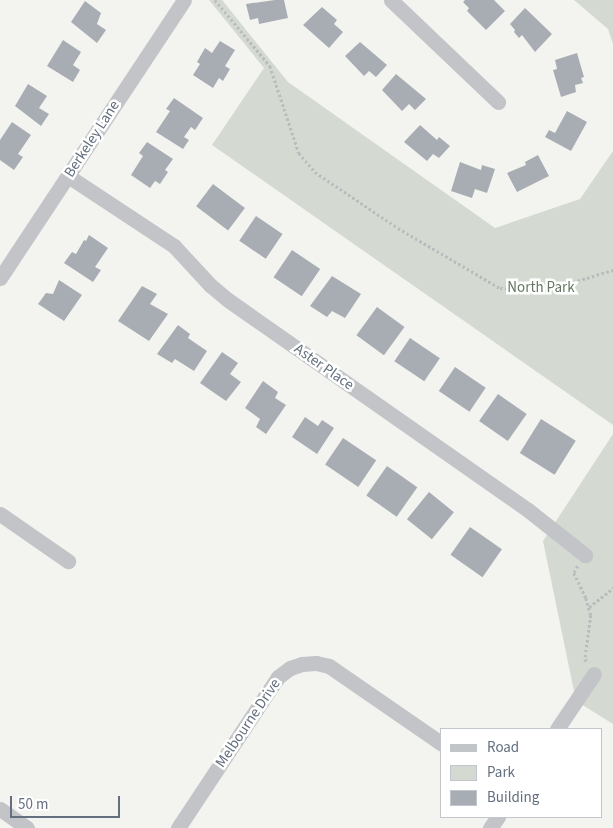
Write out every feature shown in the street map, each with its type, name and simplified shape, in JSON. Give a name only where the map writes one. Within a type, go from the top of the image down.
[{"type":"street","name":"Berkeley Lane","points":[[0,278],[184,0]]},
{"type":"street","points":[[391,0],[498,102]]},
{"type":"street","name":"Aster Place","points":[[68,176],[174,246],[210,285],[228,300],[528,510],[585,555]]},
{"type":"street","points":[[0,514],[68,562]]},
{"type":"street","name":"Melbourne Drive","points":[[178,828],[278,677],[290,668],[302,664],[316,663],[329,666],[440,743]]},
{"type":"street","points":[[558,728],[594,674]]},
{"type":"street","points":[[0,809],[27,828]]},
{"type":"path","points":[[216,0],[270,66],[299,152],[315,172],[398,228],[500,288],[544,291],[613,270]]},
{"type":"path","points":[[585,555],[574,573],[591,615],[590,637],[585,658],[594,674]]},
{"type":"path","points":[[589,607],[613,588]]},
{"type":"green space","name":"North Park","points":[[209,0],[222,0],[288,82],[495,228],[580,199],[613,151],[613,425],[212,145],[264,68]]},
{"type":"green space","points":[[574,0],[613,0],[613,44],[608,29]]},
{"type":"green space","points":[[613,434],[613,724],[576,701],[543,541]]},
{"type":"building","points":[[284,0],[288,18],[259,24],[258,18],[250,20],[246,4]]},
{"type":"building","points":[[465,0],[494,0],[505,11],[486,30],[467,11],[469,8],[463,2]]},
{"type":"building","points":[[85,1],[101,13],[97,24],[106,30],[97,43],[71,22]]},
{"type":"building","points":[[322,7],[337,20],[334,24],[343,32],[329,48],[303,25]]},
{"type":"building","points":[[525,8],[552,34],[535,52],[522,35],[519,38],[510,24]]},
{"type":"building","points":[[63,40],[81,52],[73,65],[80,70],[73,82],[47,66]]},
{"type":"building","points":[[220,41],[235,50],[225,66],[230,69],[223,81],[219,78],[213,88],[193,75],[200,64],[197,62],[205,48],[212,53]]},
{"type":"building","points":[[360,42],[387,65],[376,77],[369,71],[364,76],[345,56]]},
{"type":"building","points":[[577,53],[584,77],[581,78],[583,83],[575,85],[576,92],[561,97],[553,70],[557,69],[555,60]]},
{"type":"building","points":[[396,74],[426,99],[415,110],[409,104],[402,111],[382,90]]},
{"type":"building","points":[[28,84],[47,96],[39,108],[49,114],[41,126],[15,106]]},
{"type":"building","points":[[174,98],[203,118],[195,130],[191,127],[184,137],[189,140],[183,149],[156,132],[170,111],[166,109]]},
{"type":"building","points":[[567,111],[587,122],[571,151],[545,137],[549,130],[555,133]]},
{"type":"building","points":[[12,122],[31,135],[18,154],[23,157],[14,170],[0,160],[0,140]]},
{"type":"building","points":[[420,125],[437,140],[439,137],[450,146],[439,158],[433,154],[427,161],[404,142]]},
{"type":"building","points":[[147,142],[173,159],[165,170],[168,172],[160,184],[155,181],[150,188],[131,175],[143,156],[139,153]]},
{"type":"building","points":[[538,155],[549,176],[517,192],[507,173],[526,165],[525,162]]},
{"type":"building","points":[[460,162],[481,170],[482,165],[495,169],[487,193],[475,189],[472,198],[451,191]]},
{"type":"building","points":[[213,184],[245,208],[228,230],[196,206]]},
{"type":"building","points":[[256,216],[283,234],[266,259],[239,241]]},
{"type":"building","points":[[89,235],[108,248],[95,267],[101,270],[93,282],[64,263],[72,252],[76,254]]},
{"type":"building","points":[[292,250],[320,269],[302,296],[274,277]]},
{"type":"building","points":[[332,276],[361,294],[345,318],[332,311],[327,317],[310,306]]},
{"type":"building","points":[[59,280],[82,295],[64,321],[38,304],[46,293],[53,294]]},
{"type":"building","points":[[142,286],[157,294],[150,304],[168,314],[149,341],[118,321]]},
{"type":"building","points":[[377,307],[405,327],[384,355],[356,335]]},
{"type":"building","points":[[178,325],[190,334],[188,338],[207,351],[194,371],[175,359],[172,363],[157,354]]},
{"type":"building","points":[[410,338],[440,358],[424,381],[394,361]]},
{"type":"building","points":[[222,352],[238,363],[230,374],[241,382],[226,401],[200,383]]},
{"type":"building","points":[[455,367],[486,388],[469,412],[439,391]]},
{"type":"building","points":[[263,381],[278,392],[275,398],[286,405],[266,434],[256,427],[260,419],[245,408]]},
{"type":"building","points":[[498,394],[527,414],[508,441],[479,421]]},
{"type":"building","points":[[305,417],[318,426],[322,420],[334,428],[317,454],[292,437]]},
{"type":"building","points":[[541,419],[576,441],[555,475],[520,453]]},
{"type":"building","points":[[343,438],[376,460],[358,487],[325,465]]},
{"type":"building","points":[[387,466],[417,487],[397,517],[366,495]]},
{"type":"building","points":[[429,492],[454,512],[432,539],[407,519]]},
{"type":"building","points":[[470,527],[502,549],[482,577],[450,555]]}]
